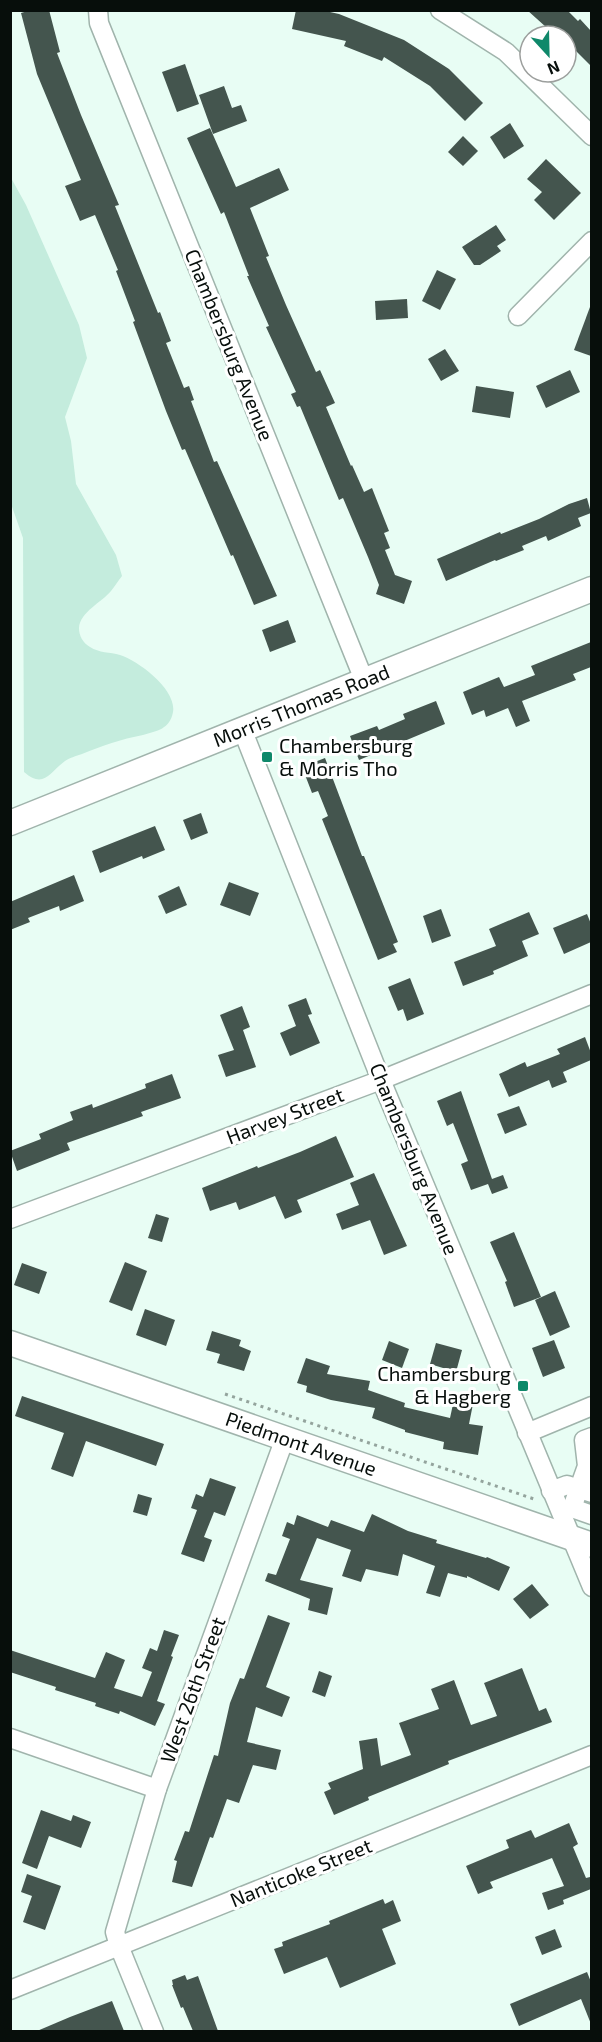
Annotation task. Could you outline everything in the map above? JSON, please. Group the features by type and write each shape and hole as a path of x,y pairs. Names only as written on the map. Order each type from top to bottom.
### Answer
{"main road":[{"name":"Morris Thomas Road","path":"10,823 591,589"},
{"name":"Piedmont Avenue","path":"10,1343 581,1541"}],"street":[{"name":"Chambersburg Avenue","path":"98,10 99,23 364,680"},
{"path":"440,10 506,52 591,136"},
{"path":"518,316 591,241"},
{"name":"Chambersburg Avenue","path":"242,729 381,1080 554,1499 581,1541 591,1587"},
{"name":"Harvey Street","path":"10,1219 381,1080 591,994"},
{"path":"527,1433 591,1406"},
{"path":"591,1437 584,1440 589,1466 585,1491 572,1508 591,1515"},
{"name":"West 26th Street","path":"119,1947 115,1932 157,1789 285,1438"},
{"path":"554,1499 567,1485 585,1491"},
{"path":"10,1738 157,1789"},
{"name":"Nanticoke Street","path":"10,1990 591,1755"},
{"path":"119,1947 154,2031"}],"path":[{"path":"219,1392 554,1499"}],"green space":[{"path":"10,176 26,205 79,325 87,358 65,417 71,441 76,484 116,555 122,576 111,591 83,617 80,622 80,634 85,643 93,649 120,655 137,663 163,686 173,703 173,712 166,726 148,734 112,743 71,758 42,779 31,777 24,772 23,538 10,501"}],"building":[{"path":"31,10 49,10 60,52 57,53 119,205 115,206 171,341 166,343 184,388 189,386 194,400 191,401 214,462 217,461 277,596 254,605 166,411 133,322 135,321 116,271 118,270 95,215 80,221 65,186 81,180 37,74 21,13"},
{"path":"296,10 321,10 339,14 404,40 449,69 483,103 465,121 430,86 384,57 382,61 344,46 346,41 292,29"},
{"path":"527,10 567,10 578,21 580,19 591,31 591,66 578,53 578,24 543,24"},
{"path":"185,64 199,104 177,112 162,72"},
{"path":"224,86 232,108 241,105 247,121 213,134 199,95"},
{"path":"510,123 524,146 504,159 490,137"},
{"path":"210,128 236,187 279,168 289,190 250,208 269,256 266,257 286,305 316,372 320,370 335,403 326,407 351,466 364,492 372,488 389,531 384,533 390,548 385,550 395,575 412,581 404,604 376,594 379,585 343,498 339,500 300,406 297,407 291,394 296,392 266,327 269,326 247,276 249,276 224,212 221,214 187,138"},
{"path":"463,136 478,151 463,166 448,152"},
{"path":"546,159 581,193 554,220 534,200 542,192 527,179"},
{"path":"496,225 506,240 497,246 501,251 480,265 474,265 462,247"},
{"path":"437,270 456,279 440,310 422,301"},
{"path":"407,299 408,318 376,320 375,301"},
{"path":"591,307 591,356 574,350"},
{"path":"445,349 459,371 441,381 428,359"},
{"path":"570,370 580,392 546,408 536,386"},
{"path":"476,386 514,392 510,418 472,412"},
{"path":"587,498 591,513 578,518 581,526 548,541 546,536 522,546 524,550 446,581 437,559"},
{"path":"288,620 296,642 270,652 262,630"},
{"path":"591,642 591,667 573,674 576,680 522,701 530,721 516,727 508,708 486,717 484,710 472,715 463,692 499,677 504,687 535,675 531,666"},
{"path":"436,701 445,724 359,760 350,736 377,726 379,730 405,719 403,714"},
{"path":"325,758 398,942 393,944 397,952 378,960 322,819 328,816 318,791 312,793 302,767"},
{"path":"201,813 208,833 191,840 183,820"},
{"path":"155,826 165,850 143,859 142,856 100,873 92,851"},
{"path":"74,875 84,901 60,911 59,906 28,918 30,922 10,930 10,902"},
{"path":"229,882 259,893 250,916 220,905"},
{"path":"179,886 187,905 166,914 158,896"},
{"path":"441,909 451,936 432,943 423,916"},
{"path":"529,912 539,934 522,941 528,956 493,971 494,974 463,986 454,962 496,946 489,929"},
{"path":"587,914 591,924 591,942 564,954 553,928"},
{"path":"410,978 424,1014 407,1021 403,1009 398,1011 388,987"},
{"path":"306,998 312,1014 308,1015 320,1043 290,1056 280,1033 296,1026 288,1005"},
{"path":"242,1006 250,1027 243,1030 256,1067 226,1077 218,1055 234,1050 220,1015"},
{"path":"585,1037 591,1060 563,1072 567,1082 552,1088 549,1080 509,1097 499,1074 525,1062 527,1067 560,1054 557,1049"},
{"path":"172,1074 181,1098 141,1112 143,1116 67,1143 70,1150 17,1171 10,1151 41,1139 39,1134 73,1120 70,1112 92,1104 93,1108 146,1088 145,1084"},
{"path":"461,1091 492,1179 503,1175 508,1188 492,1194 488,1184 471,1190 461,1164 468,1161 453,1123 447,1126 437,1101"},
{"path":"519,1106 527,1125 505,1134 497,1114"},
{"path":"336,1136 354,1177 297,1200 302,1212 285,1219 275,1196 239,1210 236,1202 210,1211 202,1188 300,1152"},
{"path":"374,1173 407,1246 384,1255 370,1220 342,1230 336,1214 359,1205 350,1183"},
{"path":"156,1214 169,1218 162,1242 148,1238"},
{"path":"514,1232 541,1297 514,1307 505,1282 507,1281 490,1242"},
{"path":"125,1262 147,1271 132,1311 109,1302"},
{"path":"22,1263 47,1272 39,1294 14,1285"},
{"path":"555,1291 570,1327 550,1336 535,1300"},
{"path":"145,1309 175,1320 166,1346 136,1335"},
{"path":"212,1331 241,1340 239,1346 251,1351 244,1371 217,1363 220,1354 206,1350"},
{"path":"554,1340 565,1368 543,1377 532,1348"},
{"path":"389,1341 409,1349 402,1368 382,1360"},
{"path":"436,1343 462,1350 456,1372 430,1364"},
{"path":"306,1358 330,1366 327,1374 370,1381 368,1390 405,1403 404,1407 450,1418 455,1395 474,1399 469,1424 483,1426 478,1455 443,1449 444,1442 405,1432 405,1430 372,1418 375,1408 331,1400 306,1392 307,1386 297,1383"},
{"path":"22,1396 164,1444 156,1466 86,1441 73,1477 51,1469 64,1433 15,1416"},
{"path":"210,1478 236,1487 225,1516 214,1512 204,1537 212,1540 204,1562 181,1554 197,1510 191,1508 196,1494 203,1497"},
{"path":"138,1494 152,1498 147,1516 133,1512"},
{"path":"372,1514 408,1531 437,1540 436,1543 487,1557 510,1567 499,1591 467,1576 467,1578 448,1573 440,1597 426,1593 435,1566 403,1554 398,1576 366,1569 361,1582 342,1576 351,1550 317,1538 300,1580 333,1588 327,1615 308,1610 310,1599 265,1581 268,1573 276,1575 290,1539 282,1536 287,1522 294,1525 297,1515 328,1527 331,1520 364,1532"},
{"path":"532,1584 549,1605 530,1619 513,1599"},
{"path":"268,1615 290,1623 266,1687 290,1697 282,1717 256,1707 247,1742 281,1750 276,1770 253,1765 239,1803 227,1799 192,1887 172,1882 177,1861 174,1860 185,1831 189,1832 214,1755 218,1756 230,1703 240,1678 244,1679"},
{"path":"164,1630 179,1635 157,1701 165,1704 155,1726 120,1711 119,1714 95,1706 96,1703 55,1690 56,1687 10,1672 10,1650 95,1678 106,1652 125,1660 114,1688 142,1697 152,1672 142,1668 150,1648 157,1651"},
{"path":"522,1668 539,1711 546,1708 552,1722 448,1761 449,1764 368,1797 369,1800 334,1815 324,1792 331,1789 328,1783 363,1769 359,1741 377,1738 381,1766 411,1755 399,1723 439,1709 431,1689 454,1680 471,1725 497,1716 484,1683"},
{"path":"319,1671 332,1676 325,1697 312,1692"},
{"path":"41,1810 71,1821 73,1815 91,1822 81,1848 49,1836 37,1869 22,1863"},
{"path":"569,1823 578,1844 573,1847 586,1878 590,1877 591,1889 563,1900 564,1904 548,1910 542,1893 564,1886 552,1858 490,1882 493,1888 478,1894 466,1866 509,1848 506,1840 531,1830 535,1838"},
{"path":"27,1874 61,1886 45,1930 23,1922 32,1896 21,1892"},
{"path":"383,1899 385,1904 393,1900 401,1921 382,1929 396,1964 340,1988 327,1957 284,1974 274,1949 283,1946 282,1942 330,1924 329,1921"},
{"path":"555,1929 562,1947 542,1955 535,1937"},
{"path":"587,1972 591,1982 591,2024 581,1999 519,2026 510,2004"},
{"path":"185,1975 187,1980 198,1976 218,2031 193,2031 172,1985 172,1980"},
{"path":"112,2001 124,2031 37,2031 70,2017"}],"place":[{"name":"Chambersburg & Morris Tho","path":"267,757"},
{"name":"Chambersburg & Hagberg","path":"523,1386"}]}
